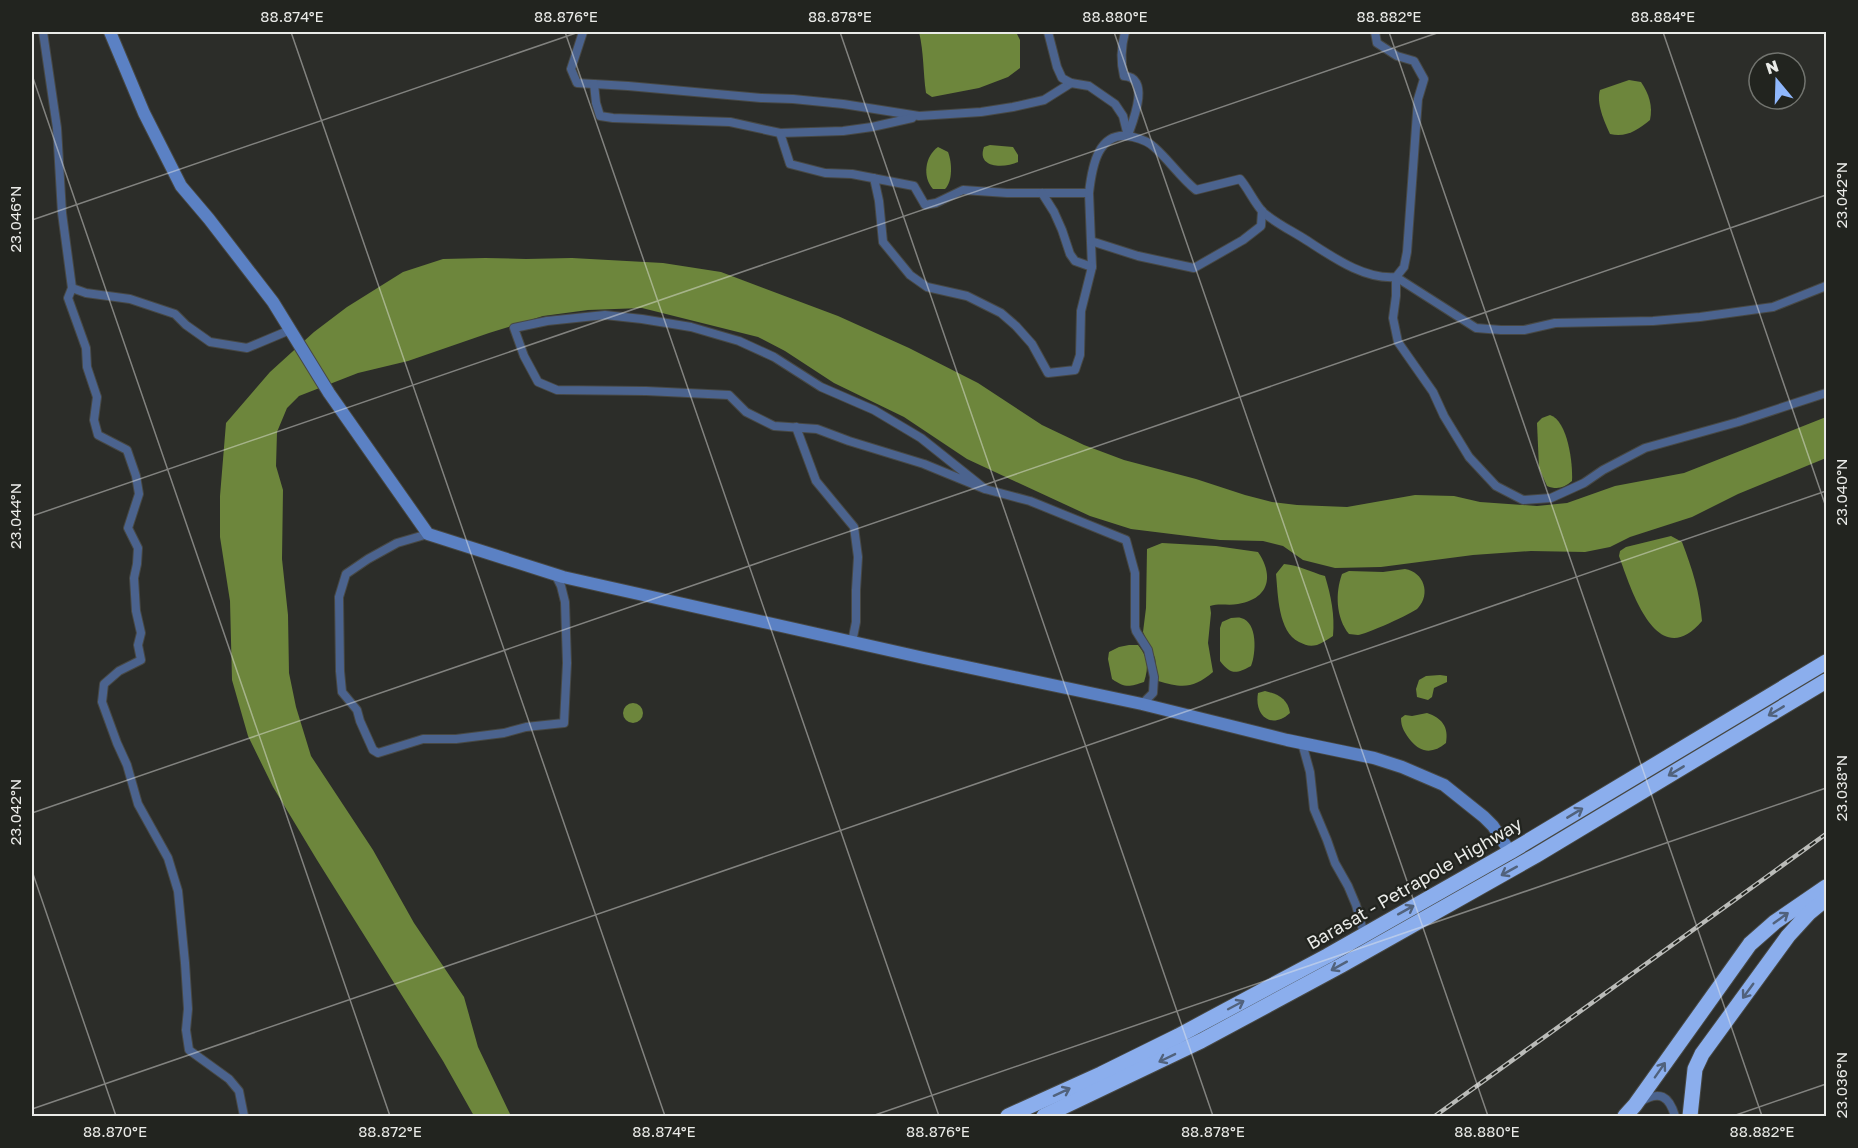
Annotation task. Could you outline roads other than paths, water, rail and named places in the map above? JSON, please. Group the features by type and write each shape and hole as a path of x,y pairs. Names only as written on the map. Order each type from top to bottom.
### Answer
{"highway":[{"name":"Barasat - Petrapole Highway","path":"1008,1116 1178,1036 1326,956 1510,852 1827,662"},
{"name":"Barasat - Petrapole Highway","path":"1044,1116 1063,1113 1201,1041 1410,926 1535,856 1827,681"},
{"path":"1630,1111 1750,944 1775,922 1827,887"},
{"path":"1690,1116 1695,1069 1702,1054 1788,936 1809,913 1827,899"}],"street":[{"path":"43,32 57,128 62,213 72,288 68,298 86,348 87,367 97,397 94,420 98,435 127,450 136,476 139,494 128,528 138,548 134,578 136,611 141,633 138,645 141,660 119,671 104,684 102,702 127,765 138,804 168,858 178,891 185,963 188,1009 186,1030 189,1050 229,1079 239,1091 244,1116"},
{"path":"110,32 144,114 181,186 273,302 330,393 428,534"},
{"path":"583,32 571,69 576,83 793,99 919,116"},
{"path":"1048,32 1062,78 1071,83 1089,86 1115,104 1123,116 1128,136"},
{"path":"1125,32 1121,63 1124,76 1131,76 1135,79 1138,90 1137,110 1128,136"},
{"path":"1375,32 1377,43 1397,56 1414,61 1424,79 1418,99 1407,252 1404,267 1396,277 1393,318 1398,342 1433,392 1444,416 1469,457 1496,486 1523,500 1551,498 1584,483 1603,470 1646,448 1738,422 1827,393"},
{"path":"594,84 600,116 730,122 780,133 843,131 919,116 981,112 1013,107 1044,100 1071,83"},
{"path":"780,133 790,165 825,173 852,174 915,186 926,205 936,203 963,190 1007,193 1089,193"},
{"path":"874,178 883,242 910,275 927,287 967,296 1001,313 1032,345 1048,373 1075,370 1080,355 1082,311 1092,267 1089,193 1095,161 1103,144 1116,136 1142,139 1152,145 1196,190 1240,179 1262,211 1324,252 1362,272 1386,278 1396,277 1476,328 1524,330 1555,323 1653,321 1700,317 1773,307 1827,286"},
{"path":"1042,193 1054,212 1070,254 1075,261 1092,267"},
{"path":"1091,242 1138,256 1194,268 1243,240 1261,226 1262,211"},
{"path":"72,288 86,293 130,299 176,314 186,325 210,342 247,348 290,332"},
{"path":"985,489 921,438 874,411 821,387 774,357 739,341 691,327 605,315 547,321 514,328 524,356 538,382 557,390 729,395 746,412 774,426 818,429 924,464 985,489 1030,501 1126,540 1135,573 1136,631 1148,650 1154,677 1153,693 1142,704"},
{"path":"796,427 816,481 854,527 858,557 856,622 852,642"},
{"path":"555,574 566,602 567,663 564,723 456,739 423,739 378,753 373,750 357,710 342,692 339,597 346,574 397,543 428,534 555,574 650,597 1142,704 1394,764 1444,785 1484,816 1510,852"},
{"path":"1302,743 1310,772 1314,809 1335,863 1356,905 1364,934"},
{"path":"1630,1111 1650,1096 1661,1096 1670,1102 1675,1116"}],"railway":[{"path":"1435,1116 1826,834"}]}
